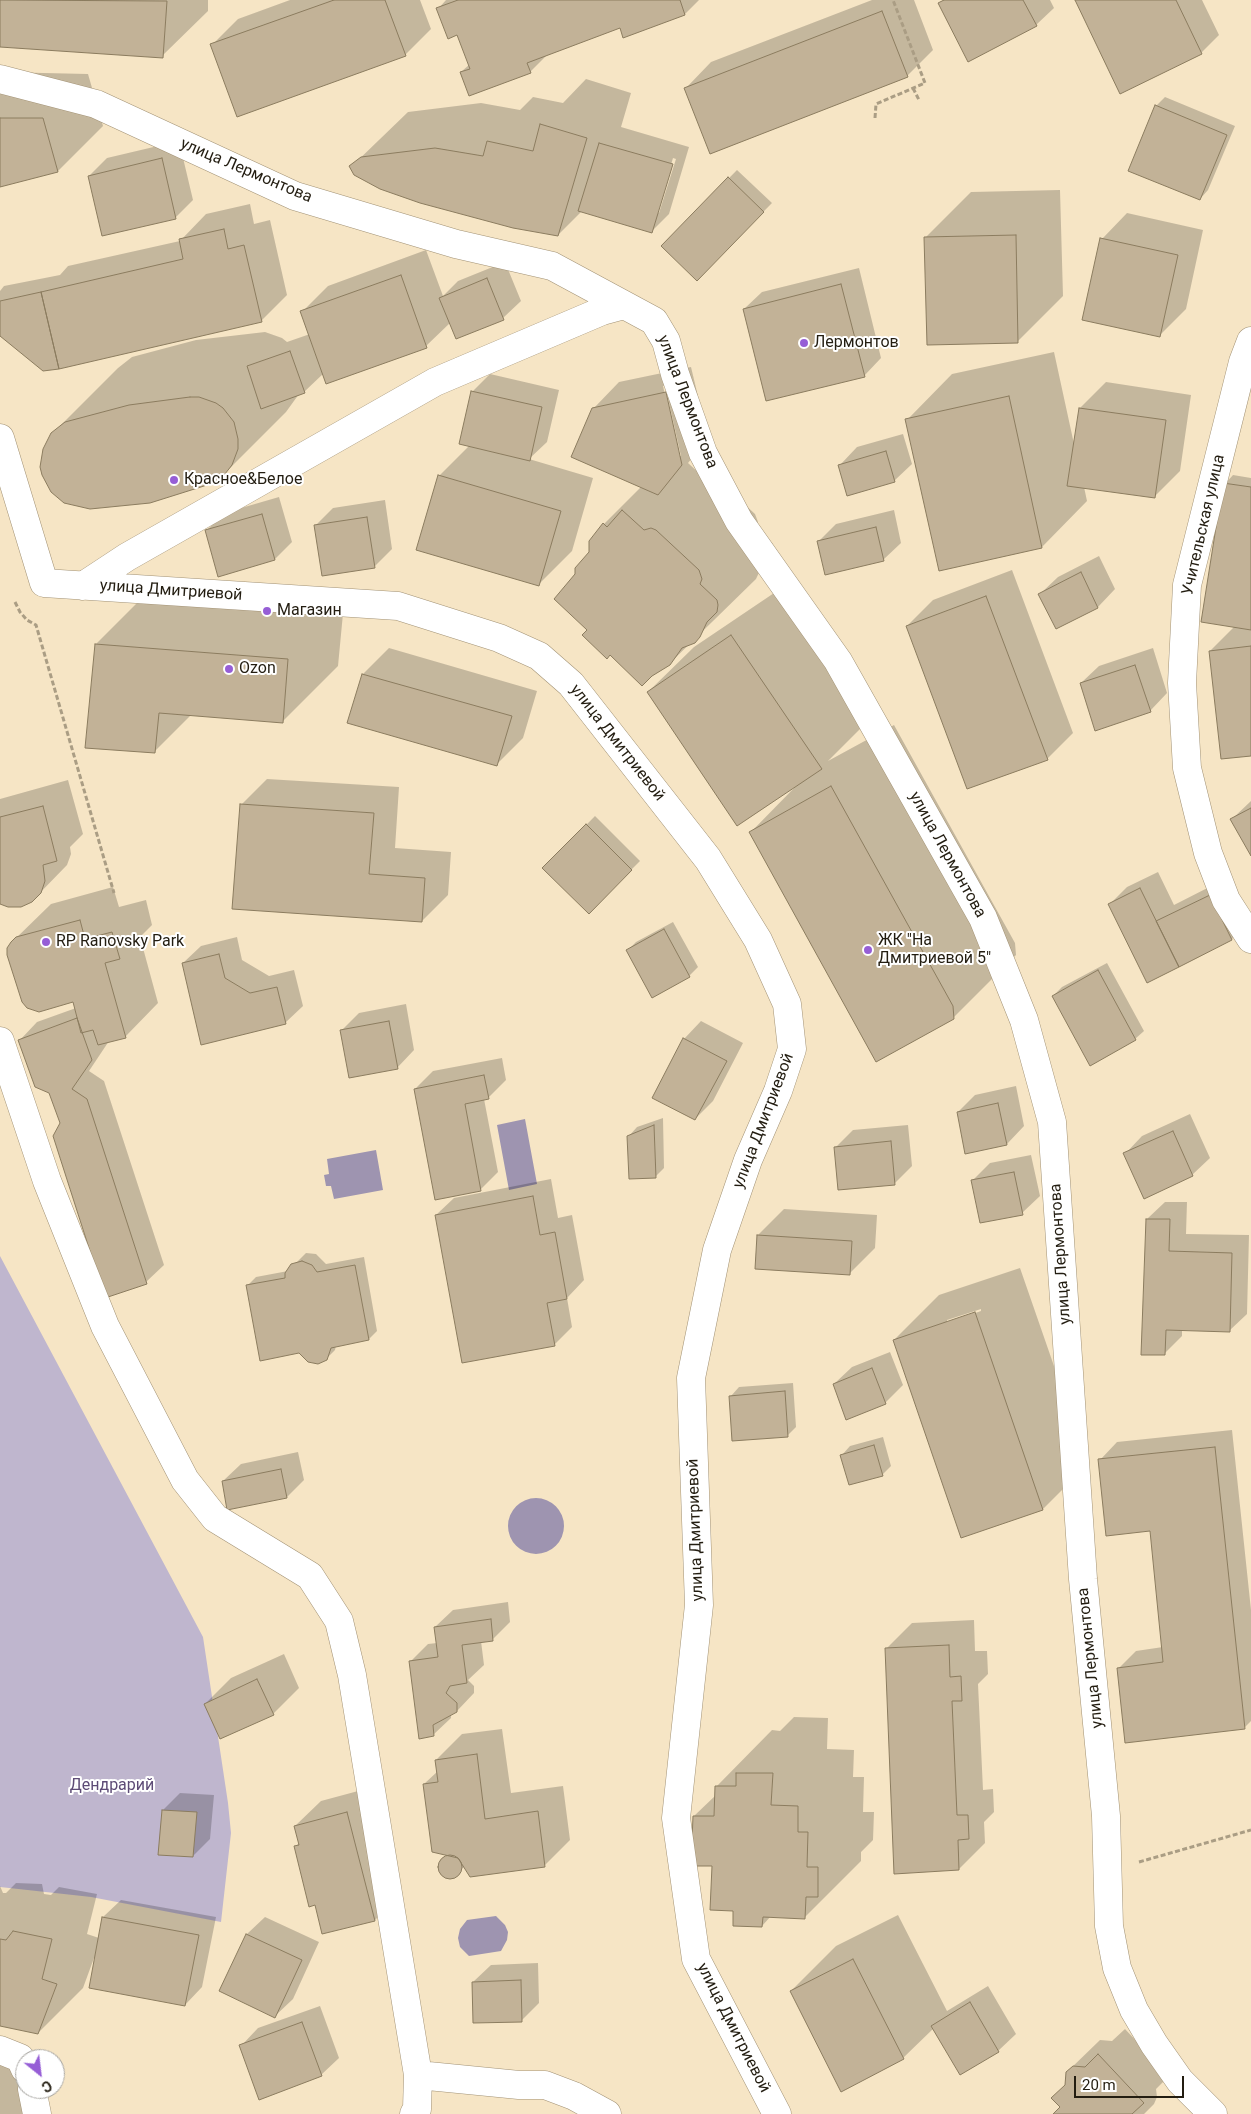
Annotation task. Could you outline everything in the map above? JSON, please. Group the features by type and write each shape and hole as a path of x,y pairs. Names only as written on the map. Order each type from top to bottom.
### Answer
{"street":[{"name":"улица Лермонтова","path":"0,79 96,104 295,196 456,244 552,266 624,306 654,320 666,341 675,374 704,453 738,521 838,660 983,918 1024,1020 1052,1122 1083,1579 1106,1816 1109,1926 1117,1968 1134,2010 1154,2044 1180,2080 1213,2114"},
{"path":"83,586 127,557 435,382 602,310 624,306"},
{"name":"Учительская улица","path":"1251,341 1243,362 1187,585 1182,683 1187,768 1208,854 1226,900 1251,939"},
{"name":"улица Дмитриевой","path":"0,438 44,583 398,606 499,638 539,656 571,684 708,859 758,940 787,1004 792,1049 778,1090 748,1160 717,1250 691,1378 699,1605 676,1818 696,1959 777,2114"},
{"path":"0,1041 47,1181 105,1326 185,1480 215,1518 310,1576 339,1621 352,1675 418,2075 417,2109 414,2114"},
{"path":"0,2050 15,2056"},
{"path":"418,2075 518,2085 545,2085 574,2096 607,2114"},
{"path":"34,2099 37,2114"}],"path":[{"path":"875,118 876,104 925,83 893,0"},
{"path":"913,88 918,100"},
{"path":"36,625 114,893"},
{"path":"1108,1872 1251,1830"}],"green space":[{"name":"Дендрарий","path":"0,1256 203,1637 231,1833 221,1922 91,1897 0,1887"}],"shaded area":[{"path":"525,1119 537,1184 509,1190 497,1125"},
{"path":"376,1150 383,1190 334,1199 331,1186 326,1186 324,1175 329,1174 327,1159"},
{"path":"530,1498 542,1498 552,1502 560,1510 564,1526 560,1542 552,1550 542,1554 530,1554 520,1550 512,1542 508,1532 508,1520 512,1510 520,1502"},
{"path":"496,1916 505,1925 508,1932 507,1940 501,1951 469,1956 460,1947 458,1938 460,1929 467,1920"}],"building":[{"path":"0,0 167,1 163,58 0,47"},
{"path":"334,0 385,0 406,56 237,117 210,44"},
{"path":"458,0 680,0 685,15 623,38 620,28 527,63 531,73 469,96 460,72 470,69 457,35 448,39 436,8"},
{"path":"944,0 1023,0 1037,26 968,62 938,3"},
{"path":"1075,0 1176,0 1202,54 1120,94"},
{"path":"882,11 908,77 710,154 684,88"},
{"path":"1155,105 1227,135 1200,200 1128,171"},
{"path":"0,118 43,118 58,172 0,187"},
{"path":"540,124 587,138 558,236 513,228 420,203 380,189 354,175 349,166 361,157 435,148 483,156 487,141 533,151"},
{"path":"599,143 673,164 652,233 578,211"},
{"path":"162,158 176,219 102,236 88,176"},
{"path":"728,177 764,212 697,281 661,246"},
{"path":"224,229 228,249 244,245 262,322 59,369 41,292 183,259 179,239"},
{"path":"1016,235 1018,343 927,345 924,237"},
{"path":"1100,238 1178,255 1160,337 1082,320"},
{"path":"401,275 427,348 326,384 300,311"},
{"path":"487,278 504,320 456,339 439,298"},
{"name":"Лермонтов","path":"841,284 865,377 766,401 743,309"},
{"path":"41,292 59,369 43,371 0,336 0,301"},
{"path":"290,351 305,393 261,409 247,366"},
{"path":"471,391 542,407 530,461 459,444"},
{"path":"666,392 682,465 658,495 571,457 592,408"},
{"path":"1009,396 1042,548 939,571 905,419"},
{"path":"199,397 216,403 223,408 234,422 238,449 232,465 221,479 150,503 90,509 64,503 51,492 40,467 43,449 51,433 65,422 129,405"},
{"path":"1079,408 1166,420 1155,498 1067,486"},
{"path":"886,451 895,482 847,496 838,465"},
{"path":"438,475 561,511 539,586 416,550"},
{"path":"1223,483 1251,487 1251,630 1201,622"},
{"path":"622,510 644,530 651,528 656,530 699,570 702,579 700,584 717,600 718,605 717,612 707,622 695,643 682,648 670,665 652,676 642,686 610,655 607,659 582,635 587,630 554,599 575,574 575,568 589,552 589,541 603,523 607,527"},
{"path":"262,514 275,560 218,577 205,530"},
{"path":"367,517 375,568 322,576 314,525"},
{"path":"876,527 884,561 825,575 817,541"},
{"path":"1081,572 1098,608 1056,629 1038,594"},
{"path":"986,596 1048,760 967,789 906,626"},
{"path":"731,635 822,769 737,826 647,692"},
{"path":"95,644 288,659 283,723 159,713 155,753 85,748"},
{"path":"1251,646 1251,756 1221,759 1209,651"},
{"path":"1135,665 1151,712 1095,731 1080,683"},
{"path":"362,674 512,716 497,766 347,723"},
{"name":"ЖК \"На Дмитриевой 5\"","path":"831,786 953,1006 954,1019 876,1062 749,832"},
{"path":"240,804 374,813 369,874 425,878 422,922 232,909"},
{"path":"43,806 57,861 43,865 45,881 41,893 32,902 21,907 8,907 0,904 0,817"},
{"path":"1251,808 1251,856 1230,819"},
{"path":"586,824 632,870 589,914 542,868"},
{"path":"1140,888 1179,967 1147,983 1108,904"},
{"path":"1210,895 1232,940 1179,967 1156,921"},
{"path":"80,920 85,939 112,932 120,959 105,963 126,1038 98,1045 93,1030 81,1033 73,1002 39,1012 27,1008 22,1002 7,955 7,948 11,942 16,937"},
{"path":"664,929 690,977 652,998 626,950"},
{"path":"219,954 225,978 250,993 277,987 286,1024 201,1045 182,963"},
{"path":"1098,970 1136,1040 1090,1066 1052,996"},
{"path":"77,1018 92,1060 72,1089 87,1099 147,1284 105,1298 53,1136 60,1123 49,1093 35,1087 18,1040"},
{"path":"389,1021 398,1069 349,1078 340,1030"},
{"path":"683,1038 727,1061 695,1120 652,1098"},
{"path":"484,1075 489,1099 465,1104 481,1191 435,1200 414,1089"},
{"path":"998,1103 1007,1145 965,1154 957,1112"},
{"path":"654,1125 656,1178 629,1179 627,1136"},
{"path":"1173,1131 1193,1176 1144,1199 1123,1153"},
{"path":"891,1141 895,1185 838,1190 834,1147"},
{"path":"1014,1172 1023,1215 980,1223 971,1180"},
{"path":"533,1196 540,1235 555,1232 567,1299 547,1303 555,1346 462,1363 435,1215"},
{"path":"1146,1219 1170,1219 1169,1251 1232,1253 1230,1332 1166,1330 1165,1355 1141,1355"},
{"path":"757,1235 852,1241 850,1275 755,1269"},
{"path":"302,1261 312,1265 317,1272 355,1265 369,1340 331,1348 327,1360 318,1364 308,1362 299,1353 260,1361 246,1285 285,1278 285,1273 291,1264"},
{"path":"975,1312 1043,1510 961,1538 893,1340"},
{"path":"872,1368 886,1404 846,1420 833,1384"},
{"path":"785,1391 788,1437 732,1441 729,1396"},
{"path":"874,1445 883,1476 849,1485 840,1455"},
{"path":"1215,1447 1245,1729 1125,1743 1117,1668 1163,1662 1150,1531 1106,1536 1098,1459"},
{"path":"281,1469 287,1498 227,1510 222,1481"},
{"path":"491,1619 493,1641 462,1645 467,1683 450,1686 446,1693 457,1703 457,1712 433,1725 434,1736 419,1739 409,1661 438,1657 434,1627"},
{"path":"949,1645 950,1677 961,1676 962,1701 952,1701 957,1815 968,1815 969,1839 958,1840 959,1870 894,1874 885,1648"},
{"path":"257,1679 274,1715 220,1739 204,1704"},
{"path":"477,1754 485,1819 538,1811 545,1867 470,1877 458,1858 432,1852 423,1784 438,1782 435,1760"},
{"path":"736,1773 773,1773 771,1805 798,1806 798,1832 808,1832 807,1867 818,1867 818,1897 806,1897 805,1919 763,1917 762,1927 733,1926 733,1911 710,1910 712,1866 691,1866 693,1816 714,1816 715,1786 736,1786"},
{"path":"162,1810 197,1812 193,1857 158,1855"},
{"path":"347,1812 375,1921 322,1934 315,1905 309,1907 294,1846 299,1845 294,1826"},
{"path":"450,1855 458,1859 462,1867 458,1875 450,1879 442,1875 438,1867 442,1859"},
{"path":"102,1917 199,1935 185,2006 89,1988"},
{"path":"13,1931 52,1939 42,1979 57,1984 38,2034 0,2026 0,1939 6,1940"},
{"path":"246,1934 302,1960 275,2018 219,1991"},
{"path":"853,1959 904,2059 841,2092 790,1991"},
{"path":"521,1980 522,2022 473,2023 472,1982"},
{"path":"970,2002 999,2052 960,2075 931,2026"},
{"path":"302,2022 322,2076 259,2100 239,2045"},
{"path":"1098,2054 1144,2103 1132,2114 1053,2114 1060,2107 1051,2098 1065,2085 1066,2072 1073,2066 1085,2067"}],"place":[{"name":"Лермонтов","path":"804,343"},
{"name":"Красное&Белое","path":"174,480"},
{"name":"Магазин","path":"267,611"},
{"name":"Ozon","path":"229,669"},
{"name":"RP Ranovsky Park","path":"46,942"},
{"name":"ЖК \"На Дмитриевой 5\"","path":"868,950"}]}
